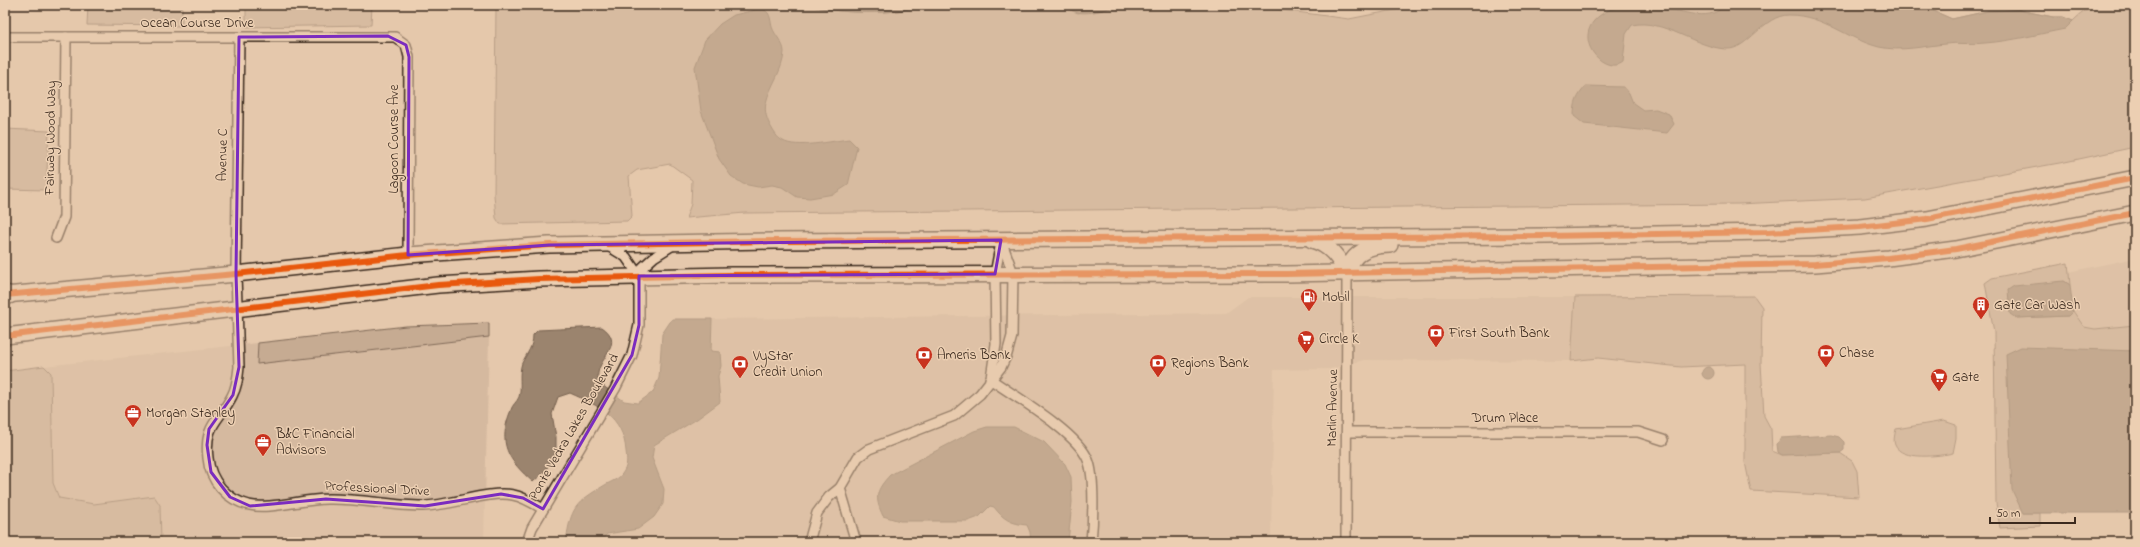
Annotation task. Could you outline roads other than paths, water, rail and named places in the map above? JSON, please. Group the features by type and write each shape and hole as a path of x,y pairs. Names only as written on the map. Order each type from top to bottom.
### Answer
{"main road":[{"path":"6,295 236,274 408,254 603,244 678,242 1547,236 1767,232 1866,226 1987,208 2135,178"},
{"path":"5,336 438,285 640,276 1012,273 1347,274 1815,264 1888,258 1956,249 2135,213"},
{"path":"1347,274 1352,260 1362,251 1378,245 1515,244 1547,236"},
{"path":"1304,238 1326,245 1335,254 1347,274"}],"street":[{"name":"Ocean Course Drive","path":"5,37 388,36"},
{"name":"Lagoon Course Ave","path":"388,36 395,37 406,45 409,57 408,254"},
{"name":"Fairway Wood Way","path":"56,238 64,217 66,37"},
{"name":"Avenue C","path":"236,274 238,37"},
{"path":"810,542 817,513 829,497 840,488 858,458 870,450 954,416 968,406 980,394 1004,360 1012,336 1012,273 1001,240"},
{"path":"990,379 996,344 995,274 1001,240"},
{"path":"640,276 643,267 649,261 678,242"},
{"path":"603,244 617,250 626,257 640,276"},
{"name":"Professional Drive","path":"236,274 238,382 233,395 209,429 207,445 211,472 218,484 230,497 250,506 263,507 326,499 425,506 448,504 501,494 523,498 543,509"},
{"name":"Marlin Avenue","path":"1346,542 1347,274"},
{"name":"Ponte Vedra Lakes Boulevard","path":"527,542 532,528 600,415 632,356 637,340 639,325 640,276"},
{"path":"990,379 1070,435 1084,450 1091,472 1091,542"},
{"name":"Drum Place","path":"1347,432 1638,432 1662,440"},
{"path":"840,488 856,542"}],"place":[{"name":"Mobil","path":"1309,312"},
{"name":"Gate Car Wash","path":"1981,320"},
{"name":"First South Bank","path":"1436,348"},
{"name":"Circle K","path":"1306,354"},
{"name":"Chase","path":"1826,368"},
{"name":"Ameris Bank","path":"924,370"},
{"name":"Regions Bank","path":"1158,378"},
{"name":"VyStar Credit Union","path":"740,379"},
{"name":"Gate","path":"1939,392"},
{"name":"Morgan Stanley","path":"133,428"},
{"name":"B&C Financial Advisors","path":"263,457"}]}
